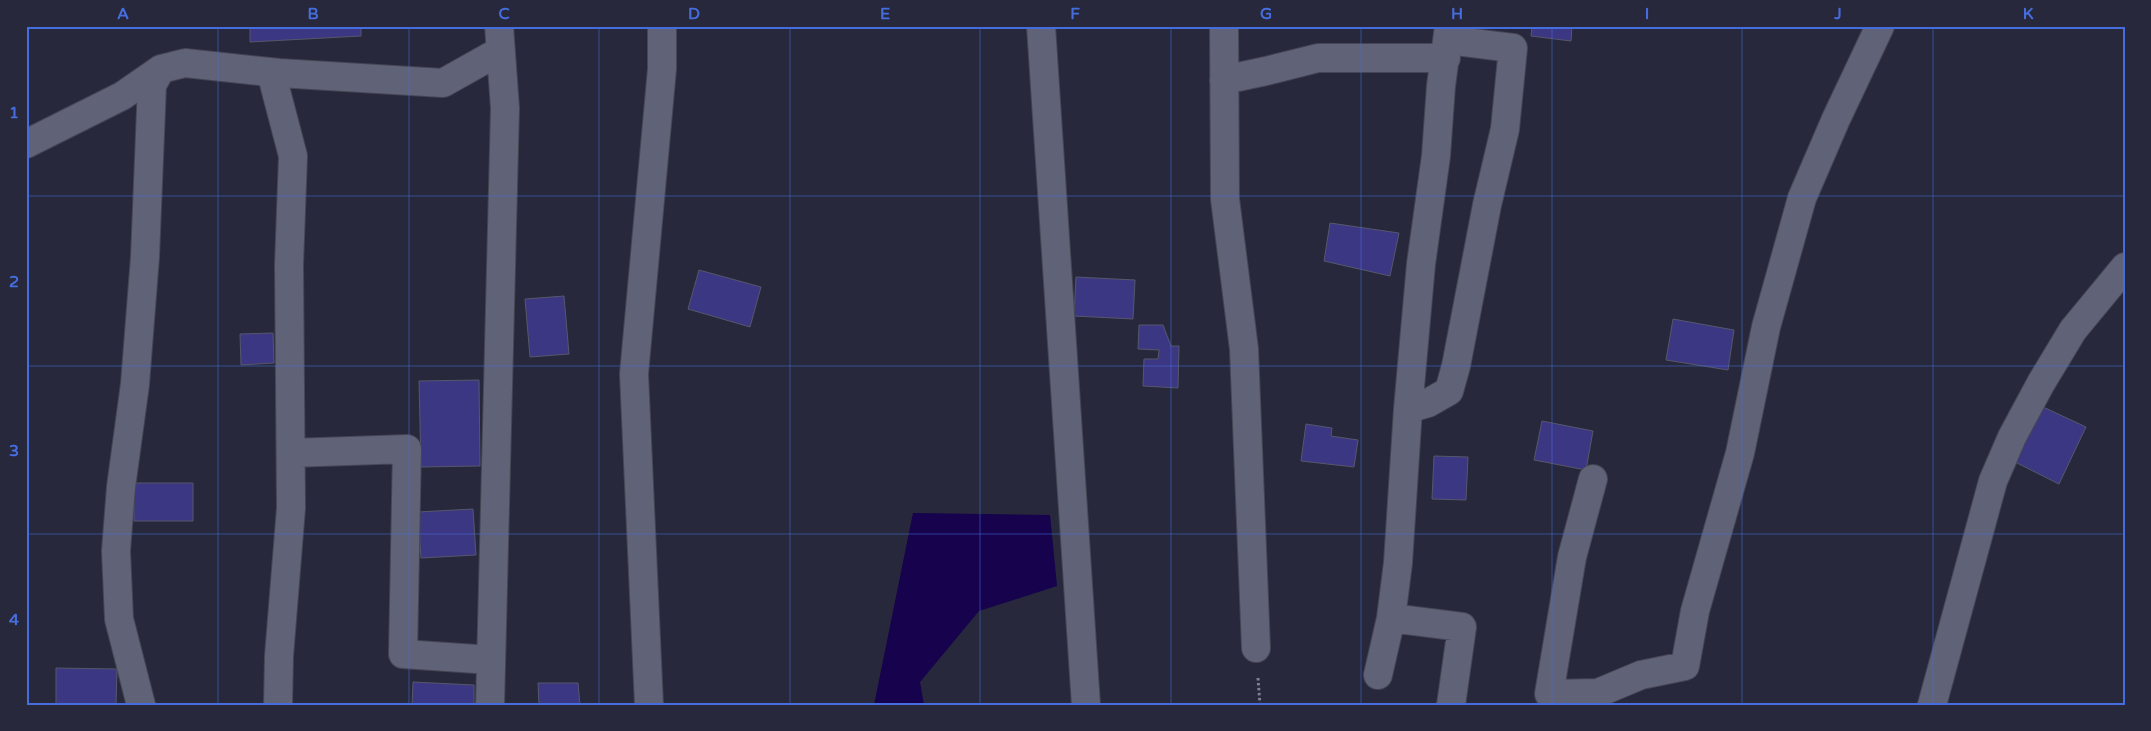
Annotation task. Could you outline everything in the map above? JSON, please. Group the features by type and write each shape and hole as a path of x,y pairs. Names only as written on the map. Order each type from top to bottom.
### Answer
{"street":[{"path":"648,705 634,374 662,69 662,26"},
{"path":"1042,26 1086,705"},
{"path":"1224,26 1225,199 1244,349 1256,648"},
{"path":"1593,479 1572,557 1549,694 1598,693 1640,675 1685,666 1695,611 1740,453 1766,327 1802,198 1836,119 1880,26"},
{"path":"26,144 122,96 162,69 185,63 271,72 443,83 500,39"},
{"path":"490,705 505,108 500,39"},
{"path":"1224,80 1318,58 1448,42 1513,48 1505,129 1487,205 1456,366 1449,391 1428,403 1408,409"},
{"path":"1378,675 1391,618 1398,563 1408,409 1421,264 1436,156 1441,86 1448,42"},
{"path":"141,705 119,618 116,551 121,487 135,384 145,257 152,85 162,69"},
{"path":"271,72 293,156 289,265 290,508 279,656 278,705"},
{"path":"1932,705 1994,481 2012,437 2041,383 2073,330 2125,267"},
{"path":"291,453 407,449 403,654 491,660"},
{"path":"1391,618 1462,628 1451,705"}],"shaded area":[{"path":"913,513 1050,515 1057,586 979,611 920,682 924,705 874,705"}],"building":[{"path":"250,26 361,26 361,36 250,42"},
{"path":"1532,26 1572,26 1571,41 1531,36"},
{"path":"1330,223 1399,233 1390,276 1324,261"},
{"path":"699,270 761,287 750,327 688,309"},
{"path":"1076,277 1135,280 1133,319 1074,316"},
{"path":"564,296 569,354 530,357 525,299"},
{"path":"1673,319 1734,330 1728,370 1666,360"},
{"path":"1139,325 1163,325 1171,346 1179,346 1178,388 1143,386 1144,359 1158,359 1159,350 1138,349"},
{"path":"273,333 274,363 241,365 240,334"},
{"path":"479,380 480,466 421,467 419,381"},
{"path":"2041,406 2086,427 2059,484 2015,462"},
{"path":"1542,421 1593,431 1586,470 1534,460"},
{"path":"1306,424 1332,428 1331,436 1358,440 1354,467 1301,461"},
{"path":"1434,456 1468,457 1466,500 1432,499"},
{"path":"134,483 193,483 193,521 134,521"},
{"path":"473,509 476,555 421,558 418,512"},
{"path":"56,668 117,669 116,705 56,705"},
{"path":"413,682 474,685 474,705 412,705"},
{"path":"538,683 578,683 580,705 539,705"}]}
